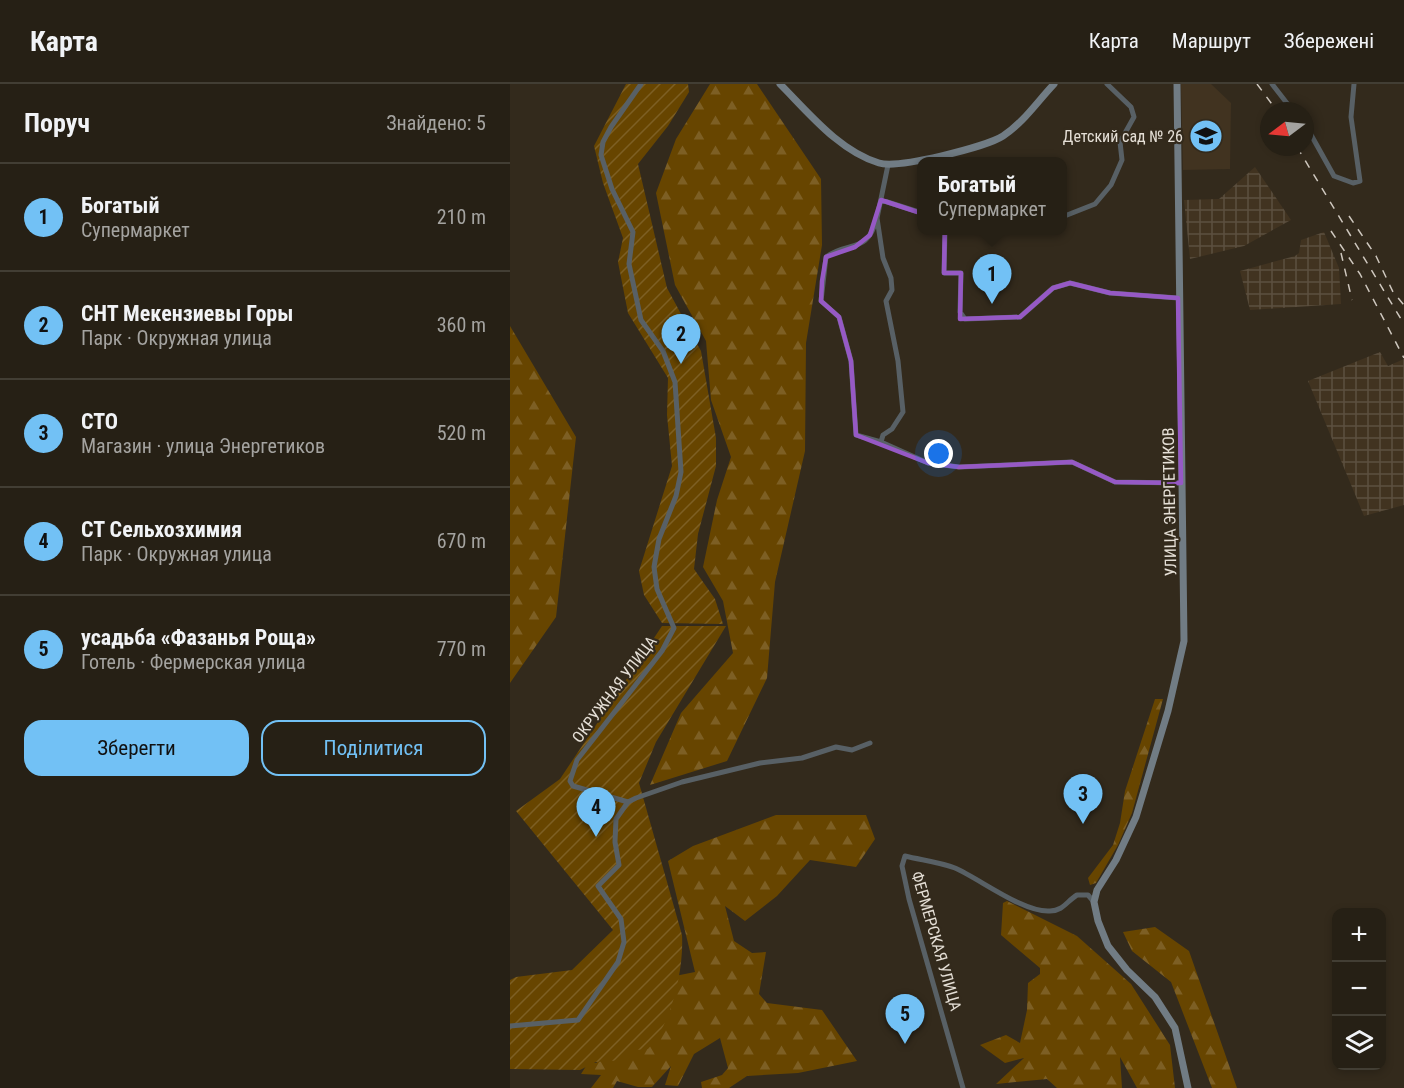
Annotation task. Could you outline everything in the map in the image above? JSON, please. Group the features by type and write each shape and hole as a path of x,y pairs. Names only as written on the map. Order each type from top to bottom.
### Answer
{"main road":[{"path":"780,84 840,141 867,158 888,165 917,161"},
{"path":"931,157 1001,137 1022,121 1054,84"},
{"name":"УЛИЦА ЭНЕРГЕТИКОВ","path":"1094,902 1097,890 1116,860 1136,817 1168,711 1184,641 1177,84"},
{"path":"1094,902 1098,921 1108,946 1127,970 1155,997 1175,1028 1188,1088"}],"street":[{"name":"ОКРУЖНАЯ УЛИЦА","path":"628,802 573,786 570,781 577,760 662,651 674,628 657,589 654,567 659,539 676,496 681,472 675,382 663,351 641,320 629,264 633,232 612,189 601,155 603,142 611,127 641,84"},
{"path":"1067,215 1095,204 1111,185 1122,160 1120,142 1134,117 1131,107 1107,84"},
{"path":"1272,84 1286,102"},
{"path":"1314,140 1334,176 1353,183 1360,181 1351,117 1354,84"},
{"path":"888,165 877,218 870,235 862,243 826,257 822,281 821,301 839,317 851,362 856,435 881,442 927,463 948,466 1072,462 1115,482 1181,483"},
{"path":"881,200 917,212"},
{"path":"877,218 883,258 891,278 892,290 886,301 898,361 903,412 892,429 883,435 881,442"},
{"path":"945,235 944,273 961,273 960,312 965,319 1020,317 1053,288 1070,283 1110,293 1179,298"},
{"path":"510,1026 578,1020 618,962 624,942 624,927 598,886 619,865 615,842 616,819 628,802 682,782 760,763 801,758 836,747 852,750 870,743"},
{"name":"ФЕРМЕРСКАЯ УЛИЦА","path":"963,1088 909,899 902,866 905,856 951,866 1000,893 1041,911 1053,911 1066,906 1077,896 1088,895 1094,902"}],"highlighted area":[{"path":"881,200 945,221 944,273 961,273 960,319 1020,317 1053,288 1070,283 1110,293 1178,298 1181,483 1115,482 1072,462 959,467 928,463 856,435 851,361 839,317 821,301 822,281 826,257 855,247 870,235"}],"shaded area":[{"name":"Детский сад № 26","path":"1181,84 1211,84 1231,103 1230,169 1183,170"},
{"path":"1255,167 1291,220 1244,246 1190,259 1184,200 1219,199"},
{"path":"1324,232 1339,268 1341,304 1250,310 1240,271 1295,256 1299,253 1301,240"},
{"path":"1380,352 1388,366 1404,359 1404,505 1364,516 1308,381"}],"green space":[{"path":"626,84 688,84 689,92 668,126 638,164 667,288 701,351 716,438 716,466 698,534 694,569 715,599 723,624 662,623 644,595 639,571 672,466 667,415 668,378 628,313 618,262 623,238 603,183 594,146"},
{"path":"710,84 757,84 821,179 822,245 806,343 805,451 775,582 767,678 727,761 650,785 681,713 733,653 723,601 703,567 717,500 731,457 711,400 706,341 675,285 656,193 676,139"},
{"path":"510,326 576,437 556,617 510,683"},
{"path":"662,626 726,626 656,742 639,783 682,935 681,964 670,1010 664,1025 648,1049 636,1050 624,1060 596,1062 580,1070 510,1069 510,980 516,977 572,970 613,930 516,811 560,779"},
{"path":"1155,699 1163,699 1132,813 1118,845 1096,883 1090,885 1088,878 1113,845 1120,823 1125,791"},
{"path":"776,815 866,815 875,839 856,867 810,860 777,896 745,921 725,906 734,941 752,953 766,952 759,994 767,1003 822,1010 857,1061 798,1073 747,1076 729,1088 702,1088 701,1082 722,1075 728,1068 720,1038 694,1054 678,1086 665,1085 671,1066 652,1087 638,1087 617,1081 613,1088 591,1088 601,1075 581,1074 588,1063 596,1063 629,1033 675,976 695,972 668,861 693,846"},
{"path":"1007,901 1077,936 1131,984 1170,1045 1175,1088 1137,1088 1120,1057 1122,1088 1057,1088 1047,1079 996,1084 1024,1058 1005,1063 980,1045 1006,1035 1020,1043 1027,1010 1028,983 1040,974 1040,968 1001,935 1003,903"},
{"path":"1155,927 1189,951 1237,1088 1212,1088 1171,982 1132,951 1123,932"}],"railway":[{"path":"1257,84 1270,102"},
{"path":"1302,156 1404,324"},
{"path":"1349,216 1376,256 1393,292 1404,305"},
{"path":"1331,231 1360,274 1404,358"},
{"path":"1341,253 1352,300"}],"place":[{"name":"Детский сад № 26","path":"1206,136"},
{"name":"Богатый","path":"992,304"},
{"name":"СНТ Мекензиевы Горы","path":"681,364"},
{"name":"СТО","path":"1083,824"},
{"name":"СТ Сельхозхимия","path":"596,837"},
{"name":"усадьба «Фазанья Роща»","path":"905,1044"}]}
